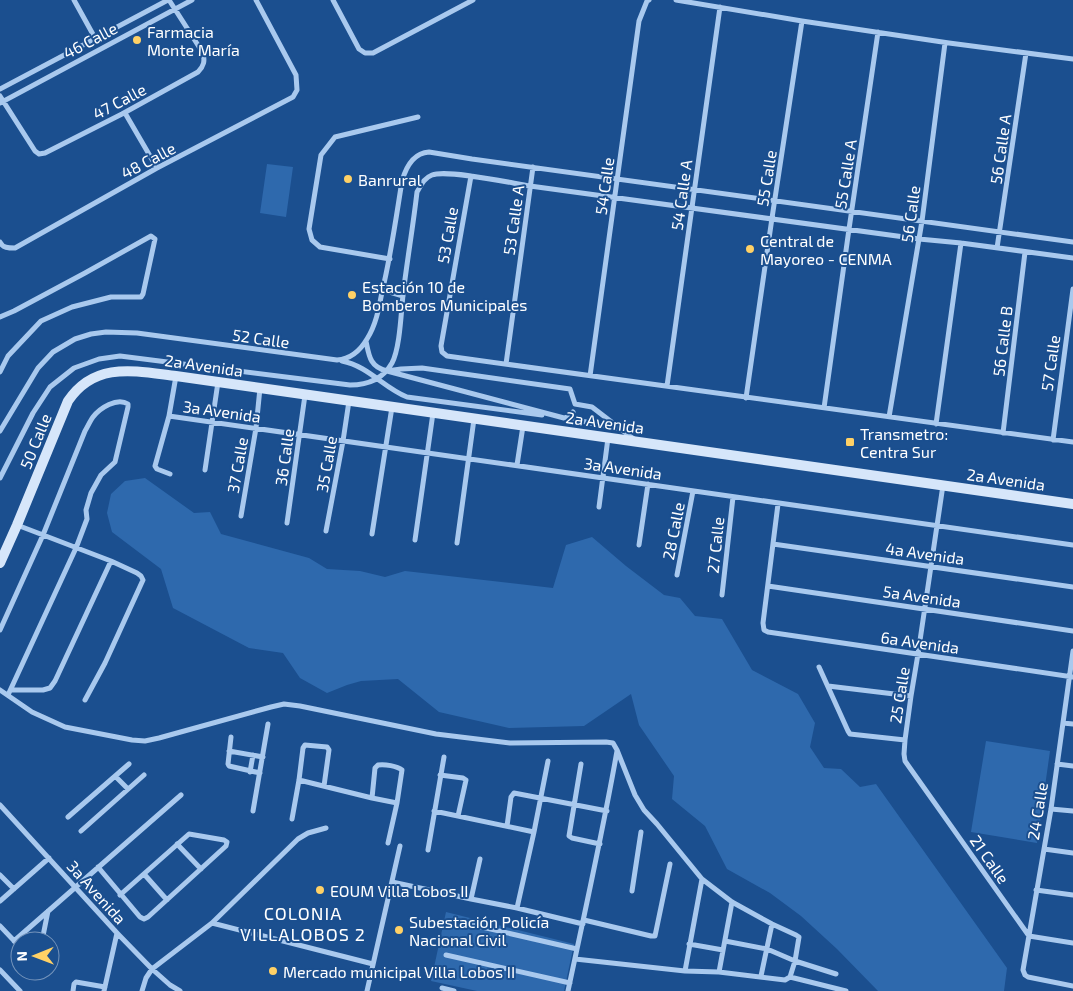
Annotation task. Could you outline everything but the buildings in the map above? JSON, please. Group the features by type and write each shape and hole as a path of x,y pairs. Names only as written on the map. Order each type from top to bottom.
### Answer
{"main road":[{"name":"50 Calle","path":"0,563 64,408 71,396 83,384 96,376 116,371 134,371"},
{"name":"2a Avenida","path":"134,371 1073,504"}],"street":[{"path":"74,0 96,38"},
{"path":"169,0 176,8"},
{"name":"46 Calle","path":"0,89 169,0"},
{"name":"46 Calle","path":"1,100 192,0"},
{"name":"48 Calle","path":"0,242 7,248 14,248 157,168 293,97 297,90 296,75 256,0"},
{"path":"333,0 359,49 365,54 372,54 473,0"},
{"name":"54 Calle","path":"590,376 639,21 648,0"},
{"path":"676,0 802,21 1073,59"},
{"name":"54 Calle A","path":"667,386 720,7"},
{"name":"47 Calle","path":"1,100 34,151 39,154 48,152 125,113 202,68 204,63 203,53 176,8"},
{"name":"55 Calle","path":"746,398 802,21"},
{"name":"55 Calle A","path":"824,408 878,32"},
{"name":"56 Calle","path":"889,417 922,221 945,42"},
{"name":"56 Calle A","path":"997,248 1026,53"},
{"path":"125,113 157,168"},
{"path":"390,259 320,247 312,240 309,229 321,155 336,138 418,117"},
{"path":"337,360 346,360 353,355 366,341 377,317 390,259 402,181 408,165 422,152 1073,242"},
{"name":"53 Calle A","path":"506,364 533,168"},
{"path":"0,478 33,413 50,387 74,368 99,359 120,356 350,385 360,385 376,379 387,371 396,354 418,192 425,180 435,174 471,176 530,186 919,239 1073,258"},
{"name":"53 Calle","path":"471,176 440,346 442,352 447,356 506,364"},
{"path":"0,317 151,236 155,239 141,297 111,297 72,307 42,321 8,356 0,372"},
{"path":"936,424 961,243"},
{"name":"56 Calle B","path":"1003,433 1025,252"},
{"name":"57 Calle","path":"1052,440 1073,289"},
{"path":"383,290 403,296"},
{"name":"52 Calle","path":"0,431 38,368 53,352 75,339 106,332 137,333 349,362 363,368 397,393 408,397 564,418"},
{"path":"366,341 368,354 373,364 379,369 564,418 622,429"},
{"path":"506,364 1073,442"},
{"path":"387,371 422,368 570,389 575,404 592,407 638,442"},
{"path":"170,474 157,469 155,466 169,416 176,376"},
{"path":"205,470 218,382"},
{"name":"37 Calle","path":"240,516 256,428 260,388"},
{"name":"36 Calle","path":"287,523 306,394"},
{"name":"35 Calle","path":"326,531 344,441 349,401"},
{"path":"0,630 43,534 85,431 94,416 107,405 125,402 128,404 128,407 115,462 101,475 90,493 86,510 87,519 76,548 9,693"},
{"path":"372,534 392,407"},
{"path":"564,418 570,416 573,412"},
{"path":"415,540 434,413"},
{"name":"3a Avenida","path":"169,416 1073,545"},
{"path":"456,543 474,418"},
{"path":"517,466 523,426"},
{"path":"599,507 608,438"},
{"path":"639,545 648,484"},
{"name":"25 Calle","path":"905,760 905,740 911,696 943,485"},
{"name":"28 Calle","path":"677,575 693,491"},
{"name":"27 Calle","path":"722,596 733,496"},
{"path":"768,586 778,504"},
{"path":"17,525 111,561 141,576 143,580 106,663 85,700"},
{"name":"4a Avenida","path":"773,544 1073,587"},
{"path":"9,693 43,690 50,688 55,682 111,561"},
{"name":"5a Avenida","path":"768,586 1073,631"},
{"name":"6a Avenida","path":"768,586 763,623 764,630 768,632 1071,677"},
{"name":"24 Calle","path":"1073,651 1071,677 1051,808 1023,970 1028,977 1073,986"},
{"path":"819,667 850,734 905,740"},
{"path":"828,686 911,696"},
{"path":"0,690 9,693 32,712 64,727 132,740 145,741 159,738 284,704 436,734 510,743 613,743 618,750 629,782 644,810 702,879 732,902 799,937 790,977 785,980 761,976 685,971 575,959"},
{"path":"1063,723 1073,724"},
{"path":"253,811 268,724"},
{"path":"231,737 228,766 260,773"},
{"path":"292,819 305,745 327,747 329,750 324,786"},
{"path":"568,991 607,811 618,750"},
{"path":"229,751 263,757"},
{"path":"250,772 253,755"},
{"path":"428,850 444,757"},
{"name":"21 Calle","path":"905,760 1029,936"},
{"path":"517,908 548,761"},
{"path":"68,817 129,764"},
{"path":"581,764 570,836 600,844"},
{"path":"1057,764 1073,766"},
{"path":"372,798 378,765 400,768 402,770 397,803 388,843"},
{"path":"440,775 466,780 458,816"},
{"path":"115,776 128,790"},
{"path":"81,831 144,776"},
{"path":"299,780 397,803"},
{"path":"506,826 511,796 514,793 607,811"},
{"path":"25,931 181,795"},
{"name":"3a Avenida","path":"1,807 152,969 170,986 180,991"},
{"path":"1051,808 1073,811"},
{"path":"434,811 534,832"},
{"path":"142,991 146,978 152,969 212,923 298,840 308,833 326,828"},
{"path":"632,891 641,832"},
{"path":"98,867 120,895 140,918 144,919 226,846 227,842 189,834 120,895"},
{"path":"177,844 201,869"},
{"path":"367,991 400,846"},
{"path":"1044,849 1073,853"},
{"path":"0,901 49,858"},
{"path":"471,899 480,859"},
{"path":"392,882 655,936 670,864"},
{"path":"144,874 167,900"},
{"path":"0,875 14,889"},
{"path":"685,971 702,879"},
{"path":"1036,890 1073,895"},
{"path":"719,972 732,902"},
{"path":"44,931 48,911"},
{"path":"460,922 577,949"},
{"path":"212,923 374,964"},
{"path":"761,976 772,924"},
{"path":"0,926 10,937"},
{"path":"73,991 75,982 104,989 117,933"},
{"path":"1029,936 1073,943"},
{"path":"725,942 767,949 836,974"},
{"path":"689,944 723,950"},
{"path":"446,955 570,983"},
{"path":"0,970 20,991"},
{"path":"790,977 846,991"},
{"path":"442,988 454,991"}],"shaded area":[{"path":"267,164 293,167 286,217 260,213"},
{"path":"145,478 194,513 210,512 221,534 309,558 327,569 360,571 385,577 405,571 553,588 566,545 592,537 664,595 680,598 695,616 722,619 752,670 798,694 815,723 810,747 824,768 841,769 860,787 876,784 1007,968 1004,991 878,991 801,916 770,893 727,869 705,826 672,799 674,776 639,725 631,694 584,726 509,728 439,712 398,679 361,681 327,693 300,678 283,653 249,648 173,608 161,569 112,532 107,513 111,494 125,481"},
{"path":"986,741 1050,751 1037,843 971,832"},
{"path":"446,912 574,944 564,991 477,991 431,981"}],"place":[{"name":"Farmacia Monte María","path":"137,40"},
{"name":"Banrural","path":"348,179"},
{"name":"Central de Mayoreo - CENMA","path":"750,249"},
{"name":"Estación 10 de Bomberos Municipales","path":"352,295"},
{"name":"Transmetro: Centra Sur","path":"850,442"},
{"name":"EOUM Villa Lobos II","path":"320,890"},
{"name":"Subestación Policía Nacional Civil","path":"399,930"},
{"name":"Mercado municipal Villa Lobos II","path":"273,971"}],"district":[{"name":"COLONIA VILLALOBOS 2","path":"303,923"}]}
